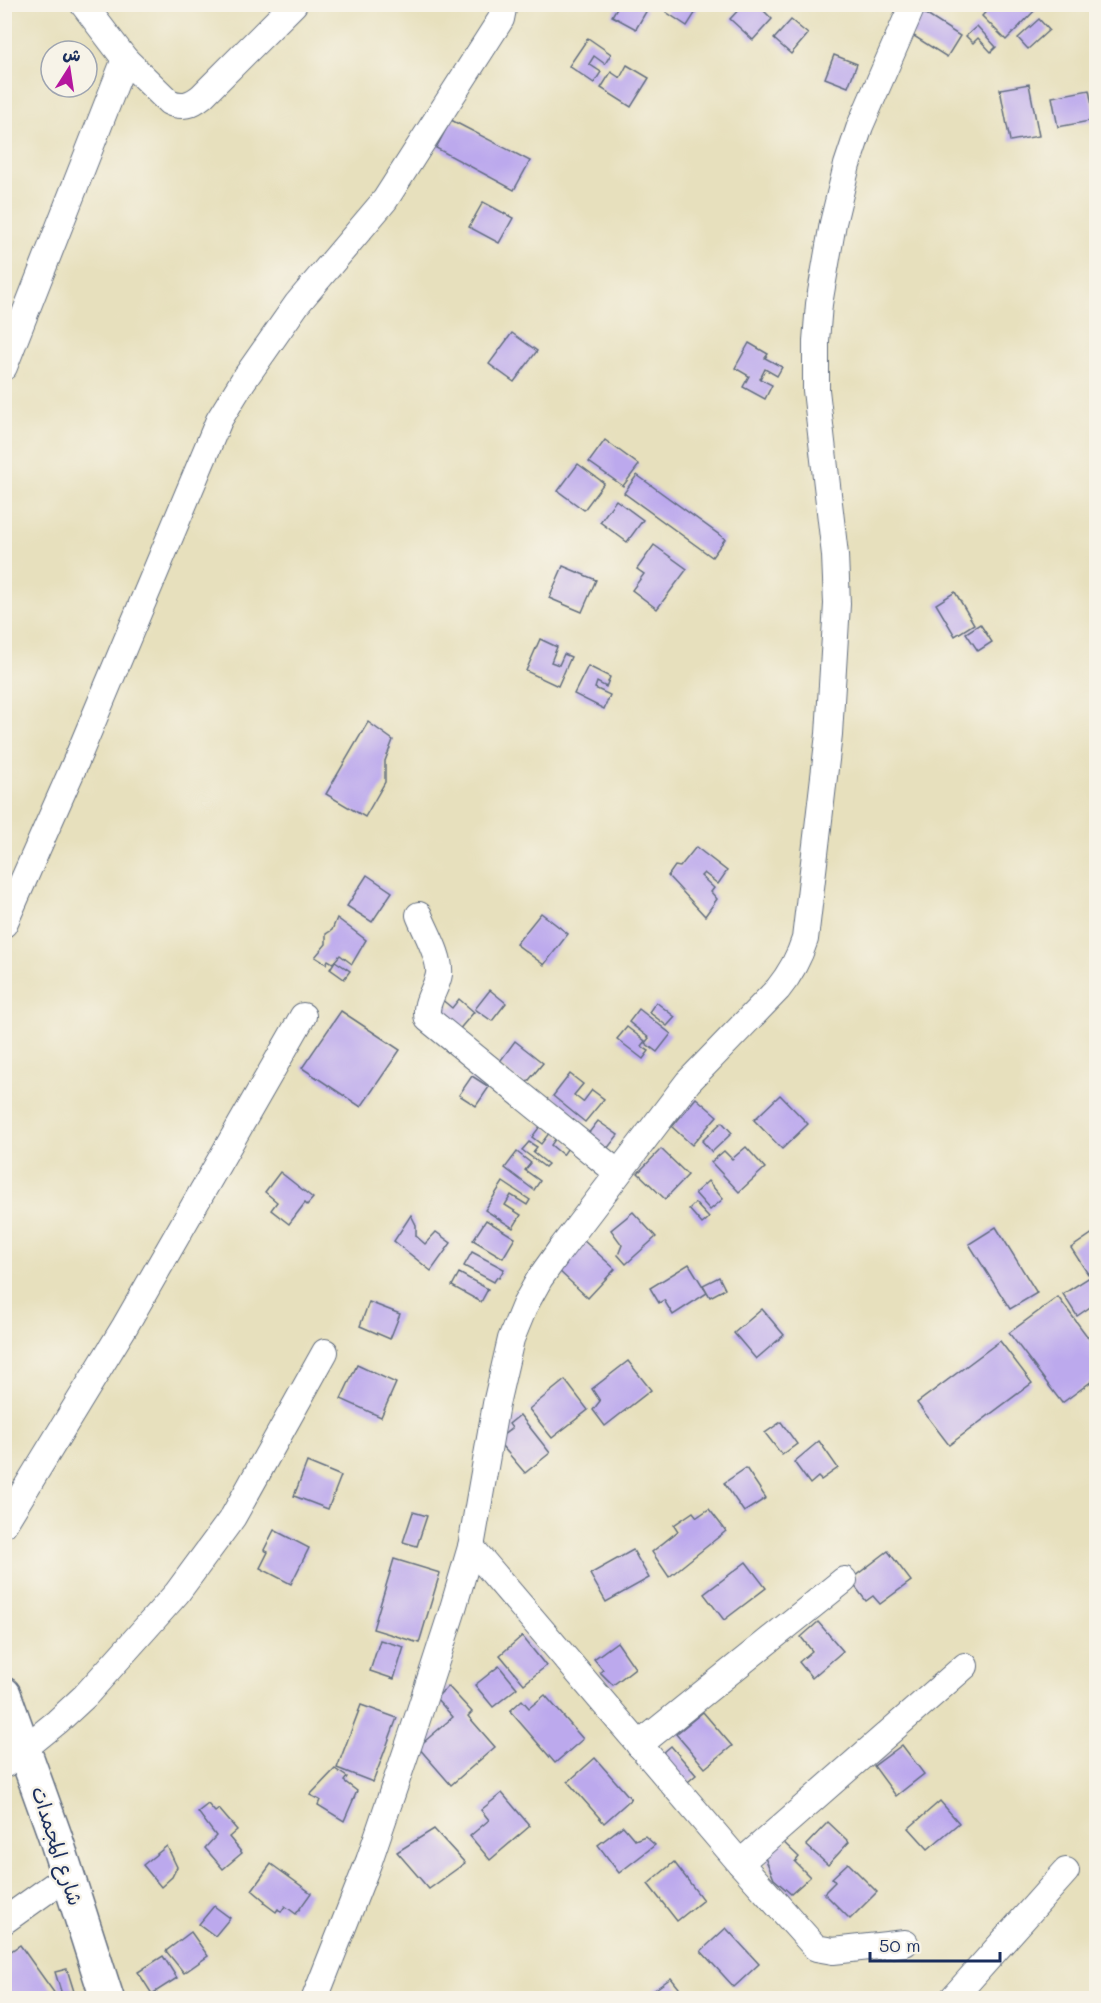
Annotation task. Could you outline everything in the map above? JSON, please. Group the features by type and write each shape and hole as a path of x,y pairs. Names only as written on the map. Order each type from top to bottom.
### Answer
{"main road":[{"name":"شارع المجمدات","path":"4,1694 15,1757 68,1876 107,1998"}],"street":[{"path":"84,4 125,59 169,102 176,105 193,103 294,4"},
{"path":"4,924 74,766 219,420 243,381 297,304 385,200 501,19 504,4"},
{"path":"324,1993 412,1736 471,1547 496,1404 511,1339 525,1305 540,1278 688,1082 789,975 799,958 805,939 829,734 837,604 835,555 816,390 819,304 833,224 847,165 860,126 914,4"},
{"path":"4,367 125,59"},
{"path":"419,915 438,962 439,971 426,1008 428,1019 618,1173"},
{"path":"4,1524 125,1326 303,1016"},
{"path":"15,1757 85,1696 177,1593 233,1517 325,1352"},
{"path":"471,1547 740,1863 816,1948 833,1951 905,1943"},
{"path":"639,1745 844,1580"},
{"path":"740,1863 965,1666"},
{"path":"953,1998 1066,1871"},
{"path":"4,1922 68,1876"}],"building":[{"path":"619,4 638,4 647,10 636,29 612,16"},
{"path":"671,4 701,4 687,26 666,12"},
{"path":"744,4 757,4 772,19 753,40 730,19"},
{"path":"993,4 1041,4 1006,40 982,16"},
{"path":"919,10 960,36 947,57 906,31"},
{"path":"1039,19 1049,30 1028,49 1018,38"},
{"path":"791,20 808,34 791,54 774,39"},
{"path":"977,26 996,47 991,52 978,38 973,43 966,36"},
{"path":"588,38 611,54 605,64 594,56 589,64 601,72 594,83 569,66"},
{"path":"834,55 857,64 848,87 825,78"},
{"path":"627,65 649,78 631,107 601,88 611,72 620,78"},
{"path":"1029,84 1039,136 1010,141 1000,89"},
{"path":"1089,90 1095,120 1058,127 1052,97"},
{"path":"451,120 530,161 514,190 436,148"},
{"path":"483,202 513,218 499,243 469,227"},
{"path":"512,333 537,351 514,382 489,364"},
{"path":"749,343 768,354 765,358 782,367 777,376 765,369 760,379 772,385 765,399 743,387 749,376 735,368"},
{"path":"605,440 639,465 623,486 589,462"},
{"path":"578,464 604,483 584,510 558,491"},
{"path":"637,475 725,539 712,557 624,493"},
{"path":"616,500 643,520 627,542 600,522"},
{"path":"654,545 687,569 657,609 632,590 644,574 637,569"},
{"path":"563,566 596,580 582,612 549,598"},
{"path":"955,592 974,624 955,636 936,604"},
{"path":"980,624 992,642 978,651 966,633"},
{"path":"540,639 557,647 551,662 559,665 564,654 571,657 558,686 526,671"},
{"path":"588,666 610,677 606,687 597,682 595,688 610,695 604,709 574,694"},
{"path":"368,722 393,740 385,761 385,782 365,817 326,794"},
{"path":"696,847 727,871 718,884 704,873 701,876 714,888 711,892 717,899 705,916 668,876 675,866 680,867"},
{"path":"367,875 392,892 372,922 347,906"},
{"path":"541,913 568,934 544,965 516,944"},
{"path":"337,918 366,940 352,964 340,955 333,963 328,960 326,964 315,957 326,944 326,934 332,930"},
{"path":"335,961 350,971 344,979 330,969"},
{"path":"490,990 506,1003 492,1021 475,1009"},
{"path":"440,998 452,1008 459,999 474,1012 457,1032 430,1009"},
{"path":"656,1002 675,1017 667,1026 649,1012"},
{"path":"639,1009 671,1034 657,1052 645,1043 649,1038 629,1022"},
{"path":"341,1011 400,1050 361,1107 302,1068"},
{"path":"627,1027 645,1041 641,1046 649,1051 643,1059 617,1039"},
{"path":"515,1041 543,1063 525,1085 498,1064"},
{"path":"570,1074 583,1084 574,1095 583,1102 592,1090 604,1099 585,1122 553,1096"},
{"path":"472,1076 489,1087 476,1106 459,1095"},
{"path":"780,1095 808,1124 782,1149 754,1120"},
{"path":"696,1098 717,1116 692,1145 672,1127"},
{"path":"598,1121 618,1135 603,1154 584,1139"},
{"path":"722,1122 732,1133 712,1152 702,1141"},
{"path":"541,1125 550,1132 541,1144 532,1137"},
{"path":"558,1135 570,1145 563,1155 551,1145"},
{"path":"529,1142 537,1147 533,1152 548,1164 545,1167 522,1150"},
{"path":"746,1147 765,1168 739,1192 711,1162 724,1151 732,1159"},
{"path":"661,1149 688,1175 665,1199 638,1173"},
{"path":"517,1152 531,1163 525,1170 540,1181 534,1190 505,1168"},
{"path":"280,1172 313,1198 307,1205 305,1203 289,1224 271,1210 277,1202 265,1192"},
{"path":"708,1181 723,1199 710,1210 695,1193"},
{"path":"503,1182 530,1200 527,1205 511,1195 505,1205 521,1215 513,1228 485,1210"},
{"path":"695,1203 709,1218 702,1224 689,1209"},
{"path":"633,1212 656,1237 626,1264 618,1255 622,1245 611,1230"},
{"path":"411,1215 416,1225 416,1236 425,1244 436,1232 451,1243 431,1271 394,1241"},
{"path":"486,1220 515,1238 503,1258 473,1240"},
{"path":"996,1227 1037,1293 1010,1309 969,1244"},
{"path":"1096,1231 1096,1269 1088,1274 1071,1248"},
{"path":"583,1240 615,1269 588,1298 557,1269"},
{"path":"472,1252 504,1269 499,1278 497,1277 494,1282 464,1266"},
{"path":"689,1264 707,1293 673,1315 664,1300 659,1303 650,1288"},
{"path":"459,1273 488,1289 481,1302 452,1286"},
{"path":"1096,1273 1096,1303 1077,1316 1063,1294"},
{"path":"719,1277 725,1289 710,1297 703,1285"},
{"path":"1058,1297 1096,1348 1096,1378 1062,1403 1009,1333"},
{"path":"369,1302 400,1314 390,1339 360,1326"},
{"path":"762,1309 784,1335 756,1359 734,1333"},
{"path":"1000,1341 1032,1383 949,1445 917,1403"},
{"path":"628,1361 651,1390 605,1426 593,1410 600,1401 592,1389"},
{"path":"357,1365 396,1383 381,1417 341,1399"},
{"path":"565,1380 588,1410 552,1438 529,1409"},
{"path":"520,1415 550,1453 525,1473 497,1440 512,1428 509,1424"},
{"path":"781,1422 797,1444 782,1455 765,1433"},
{"path":"819,1441 838,1468 821,1480 818,1477 810,1484 794,1462"},
{"path":"307,1462 341,1476 328,1509 294,1496"},
{"path":"746,1468 766,1498 744,1512 724,1483"},
{"path":"709,1509 726,1531 669,1577 652,1552 678,1531 674,1525 693,1512 697,1517"},
{"path":"413,1512 427,1516 417,1546 403,1542"},
{"path":"274,1530 309,1548 291,1584 260,1568 268,1552 264,1550"},
{"path":"633,1550 649,1578 606,1602 590,1574"},
{"path":"888,1551 911,1581 880,1604 873,1596 866,1601 850,1580"},
{"path":"394,1559 440,1573 419,1643 373,1629"},
{"path":"746,1562 766,1588 724,1620 704,1594"},
{"path":"818,1622 843,1651 812,1678 799,1662 812,1651 801,1637"},
{"path":"522,1636 546,1666 524,1684 500,1655"},
{"path":"380,1640 404,1647 394,1679 370,1671"},
{"path":"617,1642 635,1668 613,1685 600,1672 603,1670 594,1659"},
{"path":"499,1666 517,1688 493,1707 475,1685"},
{"path":"448,1686 472,1712 468,1716 495,1747 451,1785 418,1747 453,1717 436,1698"},
{"path":"545,1695 583,1739 555,1763 510,1711 522,1700 529,1708"},
{"path":"361,1705 397,1718 373,1782 337,1768"},
{"path":"703,1712 732,1746 705,1768 676,1734"},
{"path":"902,1745 924,1774 896,1796 874,1766"},
{"path":"671,1746 696,1775 682,1787 656,1759"},
{"path":"595,1758 631,1799 604,1823 568,1782"},
{"path":"335,1769 347,1777 344,1781 357,1791 344,1821 318,1805 320,1800 310,1795"},
{"path":"502,1793 530,1826 490,1860 470,1836 489,1820 481,1810"},
{"path":"940,1801 959,1823 928,1849 909,1828"},
{"path":"208,1804 215,1812 219,1809 237,1830 229,1837 242,1853 223,1869 205,1848 216,1836 198,1812"},
{"path":"828,1822 849,1842 828,1865 806,1845"},
{"path":"623,1826 635,1840 645,1836 655,1845 619,1873 598,1845"},
{"path":"434,1829 465,1863 429,1889 397,1852"},
{"path":"779,1838 799,1857 795,1862 810,1877 791,1894 774,1879 763,1853"},
{"path":"167,1846 177,1867 172,1877 161,1887 143,1865"},
{"path":"674,1862 703,1900 677,1921 648,1884"},
{"path":"848,1863 877,1892 850,1919 824,1893 835,1882 832,1878"},
{"path":"271,1864 311,1893 296,1914 285,1906 281,1912 278,1909 276,1912 252,1890"},
{"path":"214,1906 230,1918 215,1936 199,1924"},
{"path":"726,1928 759,1964 734,1987 701,1951"},
{"path":"191,1932 208,1956 184,1973 166,1951"},
{"path":"20,1945 58,1998 4,1998 4,1956"},
{"path":"163,1956 177,1978 152,1994 138,1972"},
{"path":"67,1969 76,1998 63,1998 55,1972"},
{"path":"671,1978 687,1998 653,1998 649,1994"}]}
